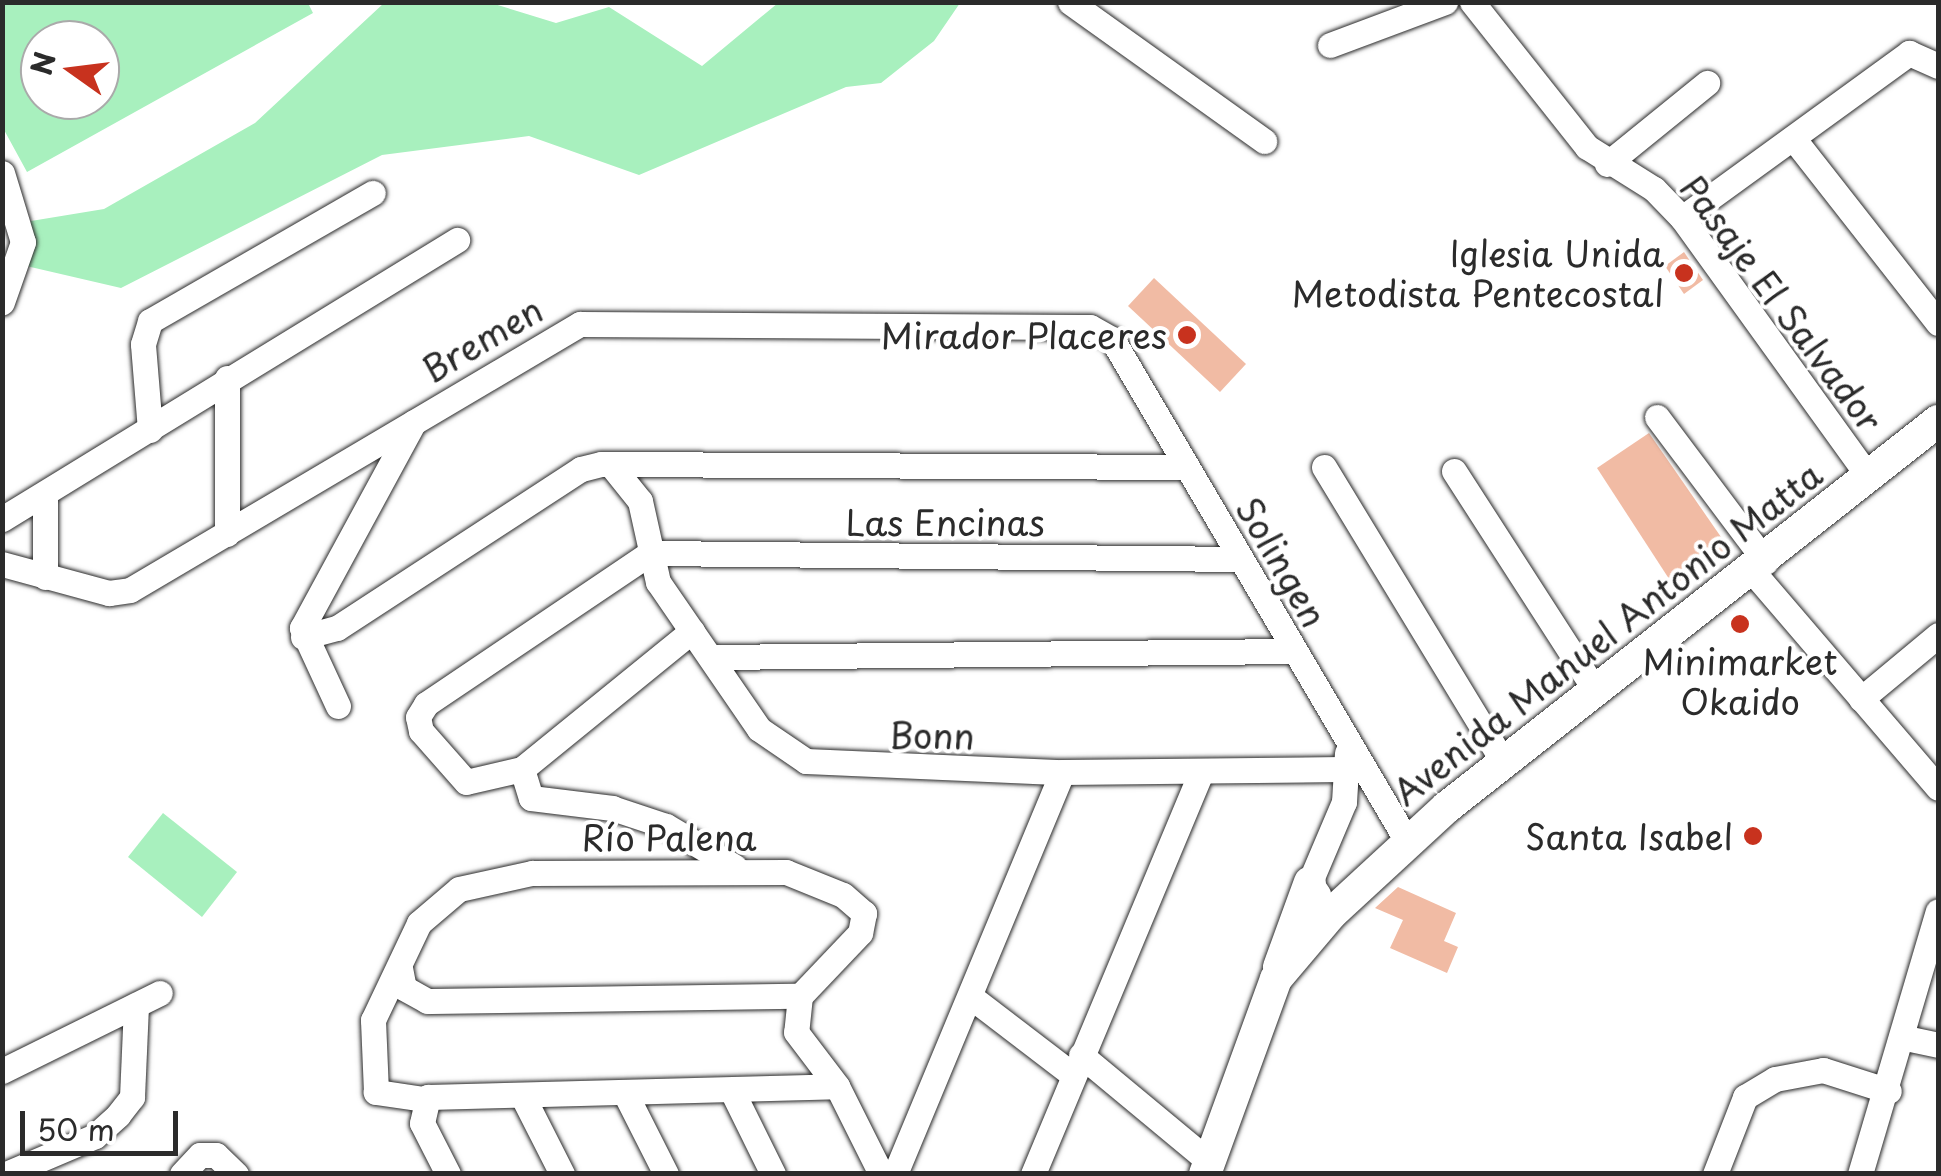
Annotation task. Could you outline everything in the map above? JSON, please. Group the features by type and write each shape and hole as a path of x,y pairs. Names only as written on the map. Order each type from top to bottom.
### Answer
{"main road":[{"name":"Avenida Manuel Antonio Matta","path":"1208,1168 1276,979 1330,914 1406,841 1937,424"},
{"path":"1276,979 1310,882"}],"street":[{"path":"1070,2 1264,141"},
{"path":"1330,45 1445,2"},
{"name":"Pasaje El Salvador","path":"1472,2 1607,164 1654,189 1682,218 1869,477"},
{"path":"1682,218 1916,51 1938,66"},
{"path":"1607,164 1707,83"},
{"path":"1792,138 1938,324"},
{"path":"2,173 22,242 2,302"},
{"path":"150,430 143,344 150,321 374,193"},
{"path":"2,519 457,240"},
{"name":"Bremen","path":"303,636 417,418 580,324 1090,326"},
{"name":"Solingen","path":"1090,326 1112,338 1294,651 1352,760 1406,841"},
{"path":"227,378 227,534"},
{"path":"2,564 109,593 130,590 417,418"},
{"path":"1657,418 1759,567 1861,699 1938,788"},
{"path":"338,706 303,636 337,628 581,469 649,463 1187,466"},
{"name":"Bonn","path":"649,463 650,542"},
{"name":"Bonn","path":"611,466 629,482 650,542 658,582 759,729 806,760 1062,772 1201,773 1352,760"},
{"path":"1324,467 1504,763"},
{"path":"1454,471 1596,690"},
{"path":"45,494 45,577"},
{"path":"650,542 426,704 418,717 421,730 466,782 522,769 692,631"},
{"name":"Las Encinas","path":"650,542 1240,559"},
{"path":"1861,699 1938,635"},
{"path":"711,656 1294,651"},
{"name":"Avenida Manuel Antonio Matta","path":"1310,882 1344,802 1352,760"},
{"path":"522,769 532,798 630,814 738,868"},
{"path":"895,1174 972,997 1062,772"},
{"path":"1033,1174 1201,773"},
{"path":"1344,802 1364,798 1383,805"},
{"name":"Río Palena","path":"427,1098 376,1092 373,1020 419,923 460,889 532,873 738,868 818,883 864,913 860,933 800,996"},
{"path":"1310,882 1330,914"},
{"path":"1860,1174 1906,1038 1938,911"},
{"path":"400,968 404,988 426,1000 800,996 796,1032 837,1086 882,1174"},
{"path":"2,1072 160,992"},
{"path":"972,997 1077,1065 1208,1168"},
{"path":"6,1174 95,1136 132,1098 136,1005"},
{"path":"1906,1038 1938,1045"},
{"path":"1715,1174 1744,1097 1775,1079 1815,1069 1889,1091"},
{"path":"448,1174 422,1123 427,1098 837,1086"},
{"path":"732,1092 773,1174"},
{"path":"625,1094 666,1174"},
{"path":"522,1095 562,1174"},
{"path":"184,1169 216,1156 236,1174"}],"green space":[{"path":"3,3 308,3 313,13 27,172 3,128"},
{"path":"384,3 491,3 556,23 609,7 702,66 778,3 960,3 934,41 881,83 846,87 639,175 529,136 382,155 121,288 22,265 31,221 104,209 255,123"},
{"path":"163,813 237,872 202,917 128,857"}],"building":[{"name":"Iglesia Unida Metodista Pentecostal","path":"1684,252 1703,280 1684,294 1665,266"},
{"name":"Mirador Placeres","path":"1154,278 1246,364 1220,392 1128,306"},
{"path":"1649,433 1730,550 1673,585 1597,468"},
{"path":"1398,887 1456,913 1444,941 1458,947 1447,973 1390,948 1403,920 1375,908"}],"place":[{"name":"Iglesia Unida Metodista Pentecostal","path":"1684,273"},
{"name":"Mirador Placeres","path":"1187,335"},
{"name":"Minimarket Okaido","path":"1740,624"},
{"name":"Santa Isabel","path":"1753,836"}]}
